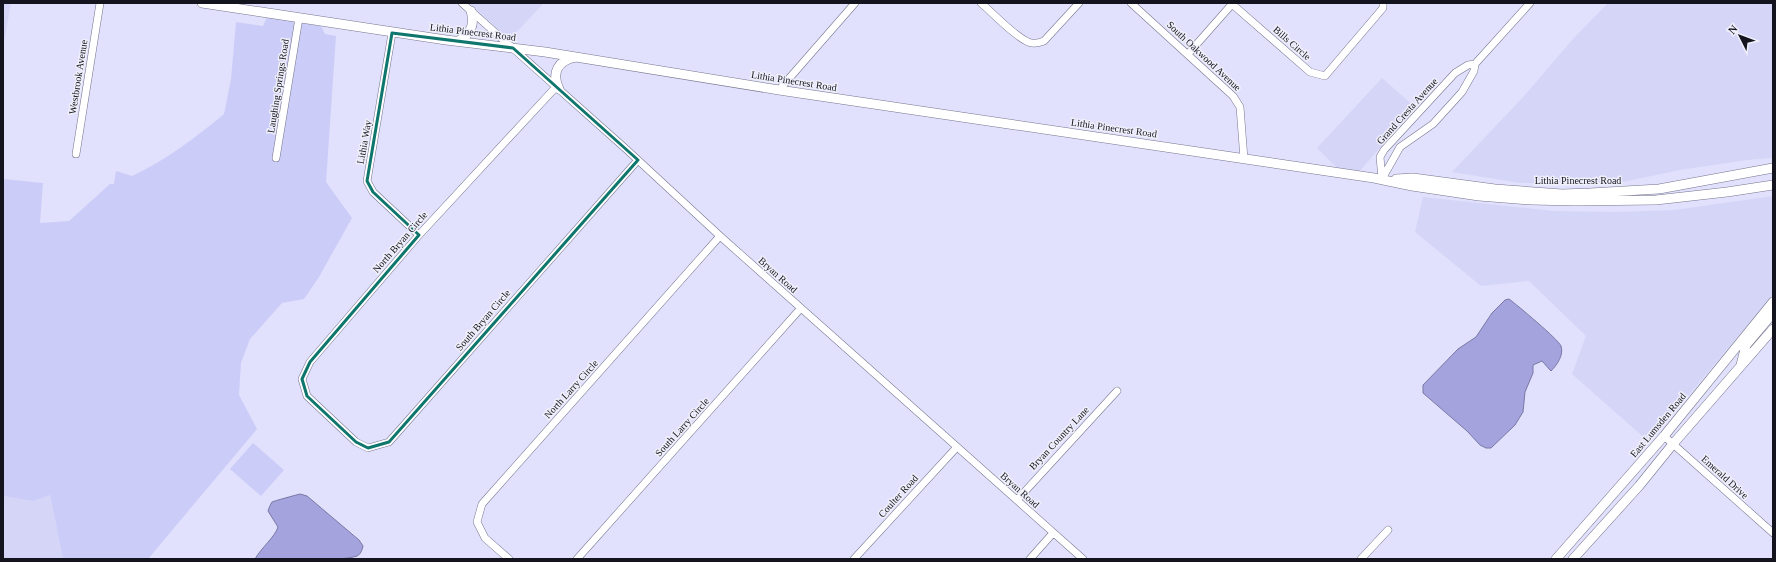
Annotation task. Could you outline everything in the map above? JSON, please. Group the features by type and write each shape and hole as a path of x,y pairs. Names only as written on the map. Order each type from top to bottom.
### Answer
{"main road":[{"name":"Lithia Pinecrest Road","path":"202,3 392,33 579,57 779,90 1382,179 1412,186 1479,196 1531,200 1641,200 1710,194 1773,185"},
{"path":"458,41 466,36 471,30 473,20 471,11"},
{"path":"558,88 555,78 557,69 567,60 579,57"},
{"name":"Lithia Pinecrest Road","path":"1382,179 1414,178 1495,189 1562,194 1628,191 1691,184 1773,168"},
{"path":"1479,196 1485,190 1495,189"},
{"name":"East Lumsden Road","path":"1559,558 1664,436 1773,302"},
{"path":"1740,366 1746,345 1773,313"},
{"path":"1573,559 1639,486 1673,444 1773,329"}],"street":[{"name":"Westbrook Avenue","path":"76,154 100,3"},
{"name":"Bryan Road","path":"462,3 638,160 720,236 1083,559"},
{"path":"779,90 855,3"},
{"path":"981,3 1030,43 1044,41 1079,3"},
{"name":"South Oakwood Avenue","path":"1131,3 1233,96 1240,107 1244,159"},
{"name":"Bills Circle","path":"1233,4 1310,72 1325,76 1383,8 1383,3"},
{"name":"Grand Cresta Avenue","path":"1382,179 1380,157 1384,150 1454,73 1462,68 1475,64 1530,3"},
{"path":"1188,54 1233,4"},
{"name":"Laughing Springs Road","path":"276,158 299,18"},
{"name":"Lithia Way","path":"392,33 368,181 373,192 419,235"},
{"name":"Grand Cresta Avenue","path":"1382,179 1402,144 1433,124 1462,92 1474,71 1475,64"},
{"name":"North Bryan Circle","path":"332,419 307,396 302,379 310,362 419,235 558,88"},
{"name":"South Bryan Circle","path":"332,419 356,442 368,448 389,442 638,160"},
{"name":"North Larry Circle","path":"509,559 485,538 477,522 482,504 720,236"},
{"name":"South Larry Circle","path":"577,559 801,308"},
{"name":"Bryan Country Lane","path":"1017,500 1117,391"},
{"name":"Emerald Drive","path":"1664,436 1773,533"},
{"name":"Coulter Road","path":"854,559 957,447"},
{"path":"1361,559 1388,530"},
{"path":"1030,559 1053,533"}],"highlighted area":[{"path":"392,33 513,48 638,160 389,442 368,448 356,442 307,396 302,379 310,362 419,235 373,192 367,181"}],"shaded area":[{"path":"3,3 11,3 3,48"},
{"path":"468,3 544,3 509,40"},
{"path":"1608,3 1773,3 1773,158 1747,160 1680,170 1628,181 1590,184 1520,183 1452,172 1525,95 1572,40"},
{"path":"267,17 321,26 325,34 336,36 326,182 352,218 319,277 304,299 282,303 250,339 241,363 239,395 257,429 148,559 63,559 50,495 33,501 3,496 3,179 43,183 40,223 69,221 110,184 114,184 116,171 132,176 145,170 180,148 224,114 231,79 236,22 263,26"},
{"path":"1382,78 1415,107 1359,172 1338,169 1317,148"},
{"path":"1773,196 1773,295 1649,442 1572,374 1586,336 1529,281 1481,286 1415,232 1423,197 1555,211 1616,212 1674,210"},
{"path":"1509,299 1558,342 1561,346 1562,353 1558,363 1551,371 1542,361 1533,365 1533,373 1525,392 1523,412 1515,425 1491,448 1486,448 1480,445 1467,431 1423,393 1423,385 1458,349 1476,337 1492,313 1505,300"},
{"path":"253,443 284,470 261,496 230,469"},
{"path":"300,494 307,496 359,540 363,546 362,550 357,556 337,559 308,560 255,559 274,535 278,527 268,511 272,502"},
{"path":"50,495 63,559 3,559 3,496 33,501"}]}
